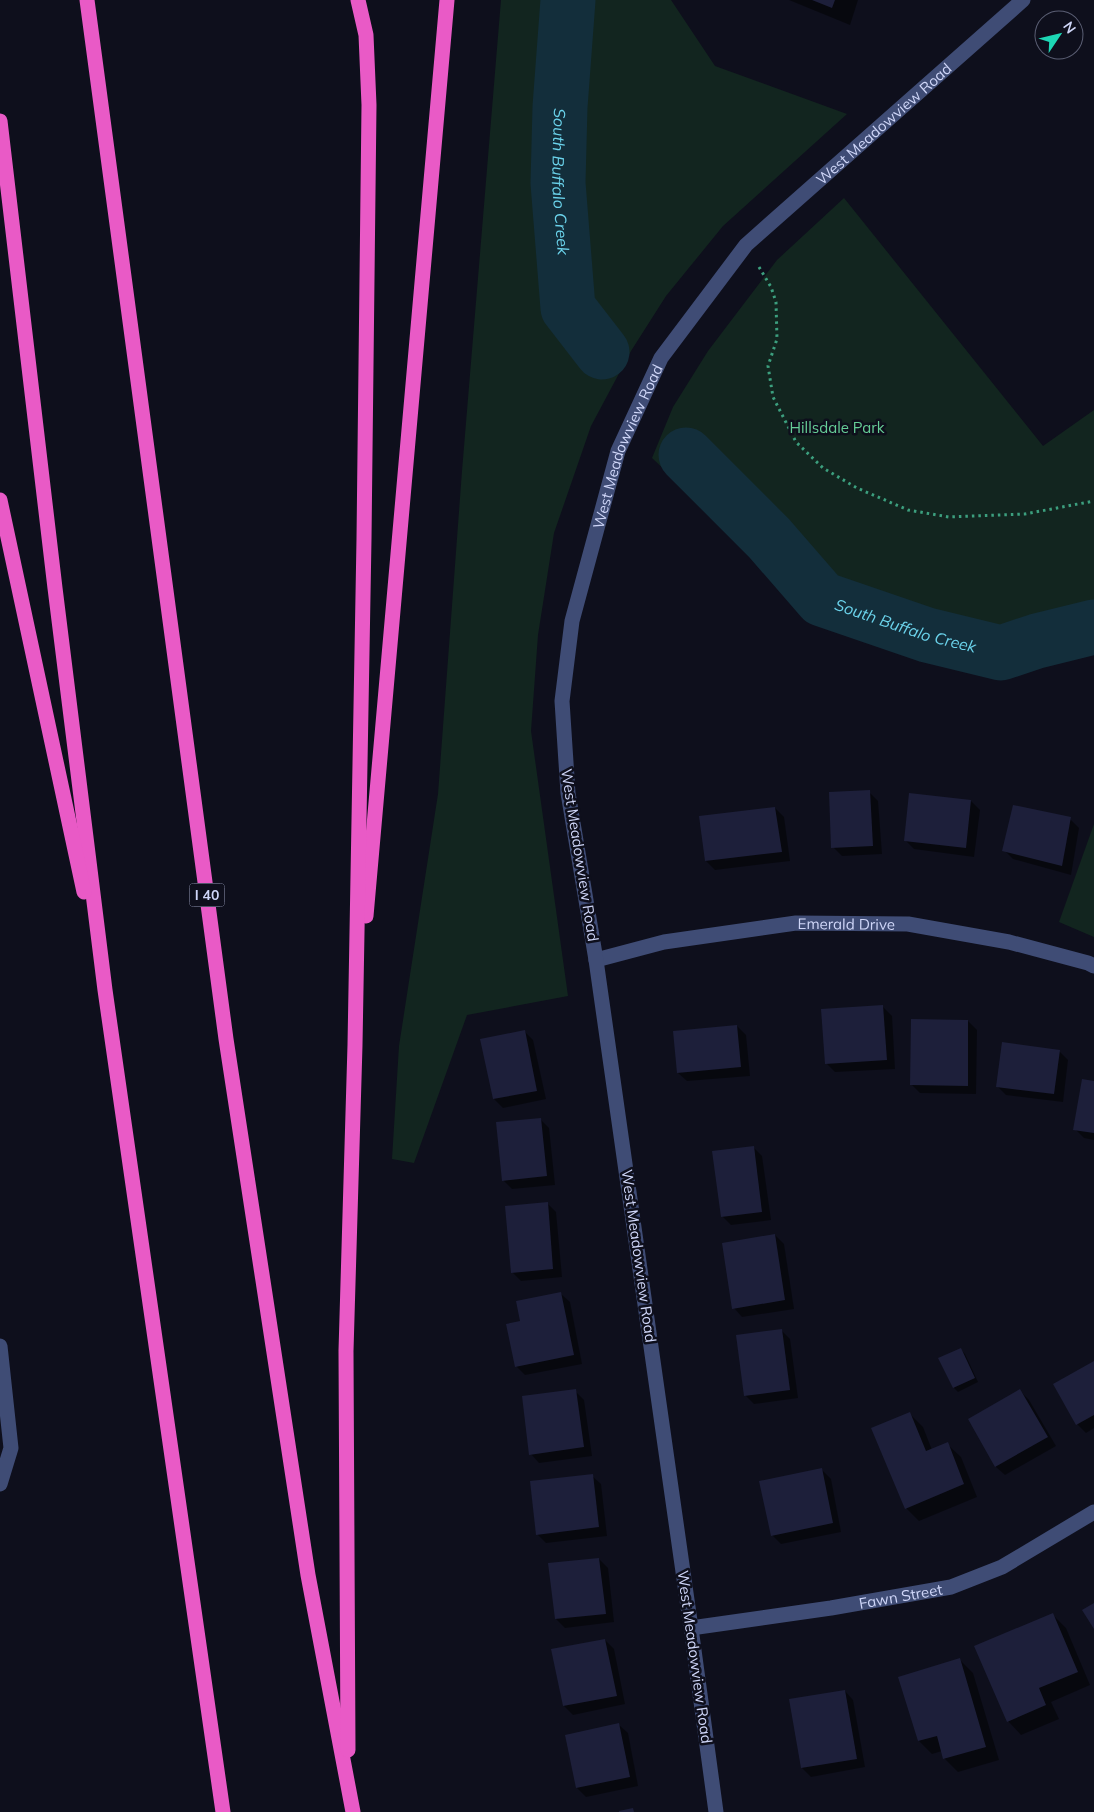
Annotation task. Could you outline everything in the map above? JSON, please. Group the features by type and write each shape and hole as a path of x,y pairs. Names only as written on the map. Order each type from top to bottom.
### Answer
{"highway":[{"name":"I 40","path":"87,0 226,1039 308,1576 353,1812"},
{"path":"349,1786 346,1351 355,1045 364,549 369,105 366,35 358,0"},
{"path":"355,1045 447,0"},
{"path":"0,121 105,990 223,1812"},
{"path":"0,500 105,990"}],"street":[{"name":"West Meadowview Road","path":"716,1812 596,960 568,793 562,701 572,621 618,451 661,358 746,245 1023,0"},
{"name":"Emerald Drive","path":"596,960 664,942 796,923 908,924 1009,942 1094,966"},
{"path":"0,1346 11,1448 0,1484"},
{"name":"Fawn Street","path":"691,1628 831,1608 951,1587 1002,1568 1094,1512"}],"path":[{"path":"746,245 771,287 776,302 777,339 768,366 773,397 796,442 823,468 857,488 908,510 949,517 1025,514 1094,501"}],"green space":[{"path":"501,0 671,0 715,66 847,114 723,226 666,296 631,351 591,426 554,533 538,635 531,731 568,996 467,1015 414,1163 392,1159 399,1046 438,794 462,471"},
{"name":"Hillsdale Park","path":"844,198 1043,446 1094,410 1094,650 1008,669 895,648 812,608 652,458 673,407 708,351 777,260"},
{"path":"1094,824 1094,937 1059,922"}],"building":[{"path":"812,0 835,0 832,8"},
{"path":"870,790 873,846 831,848 829,792"},
{"path":"909,793 971,800 966,848 904,841"},
{"path":"1013,805 1071,817 1062,866 1002,851"},
{"path":"775,807 782,852 705,861 699,816"},
{"path":"883,1005 887,1060 825,1064 821,1009"},
{"path":"911,1019 968,1020 968,1086 910,1085"},
{"path":"737,1025 741,1067 677,1073 673,1031"},
{"path":"525,1030 537,1091 493,1099 480,1039"},
{"path":"1002,1042 1060,1050 1054,1094 996,1087"},
{"path":"1082,1079 1094,1081 1094,1133 1073,1130"},
{"path":"541,1118 547,1176 502,1181 496,1122"},
{"path":"754,1146 762,1212 721,1217 712,1151"},
{"path":"548,1202 553,1269 511,1273 505,1206"},
{"path":"775,1234 785,1300 732,1309 722,1243"},
{"path":"561,1292 574,1355 515,1367 506,1324 520,1321 516,1301"},
{"path":"782,1329 790,1390 744,1396 736,1335"},
{"path":"961,1348 975,1378 953,1388 938,1358"},
{"path":"1094,1361 1094,1415 1076,1425 1053,1384"},
{"path":"576,1389 584,1447 529,1455 522,1396"},
{"path":"1020,1389 1048,1437 995,1467 968,1419"},
{"path":"910,1412 926,1451 948,1442 964,1484 905,1509 871,1428"},
{"path":"822,1468 833,1523 771,1536 759,1481"},
{"path":"593,1474 599,1527 536,1535 530,1481"},
{"path":"599,1558 606,1614 555,1619 548,1563"},
{"path":"1094,1603 1094,1629 1082,1610"},
{"path":"1053,1613 1078,1672 1039,1688 1046,1705 1007,1722 974,1646"},
{"path":"605,1639 617,1696 563,1706 551,1649"},
{"path":"960,1658 986,1747 943,1759 937,1736 918,1741 898,1677"},
{"path":"845,1690 857,1759 801,1768 789,1699"},
{"path":"619,1723 630,1777 576,1788 565,1735"},
{"path":"633,1808 634,1812 619,1812 619,1811"}],"waterway":[{"name":"South Buffalo Creek","path":"568,0 560,107 558,183 568,308 602,352"},
{"name":"South Buffalo Creek","path":"686,455 769,538 822,599 927,635 1001,653 1037,641 1094,627"}]}
